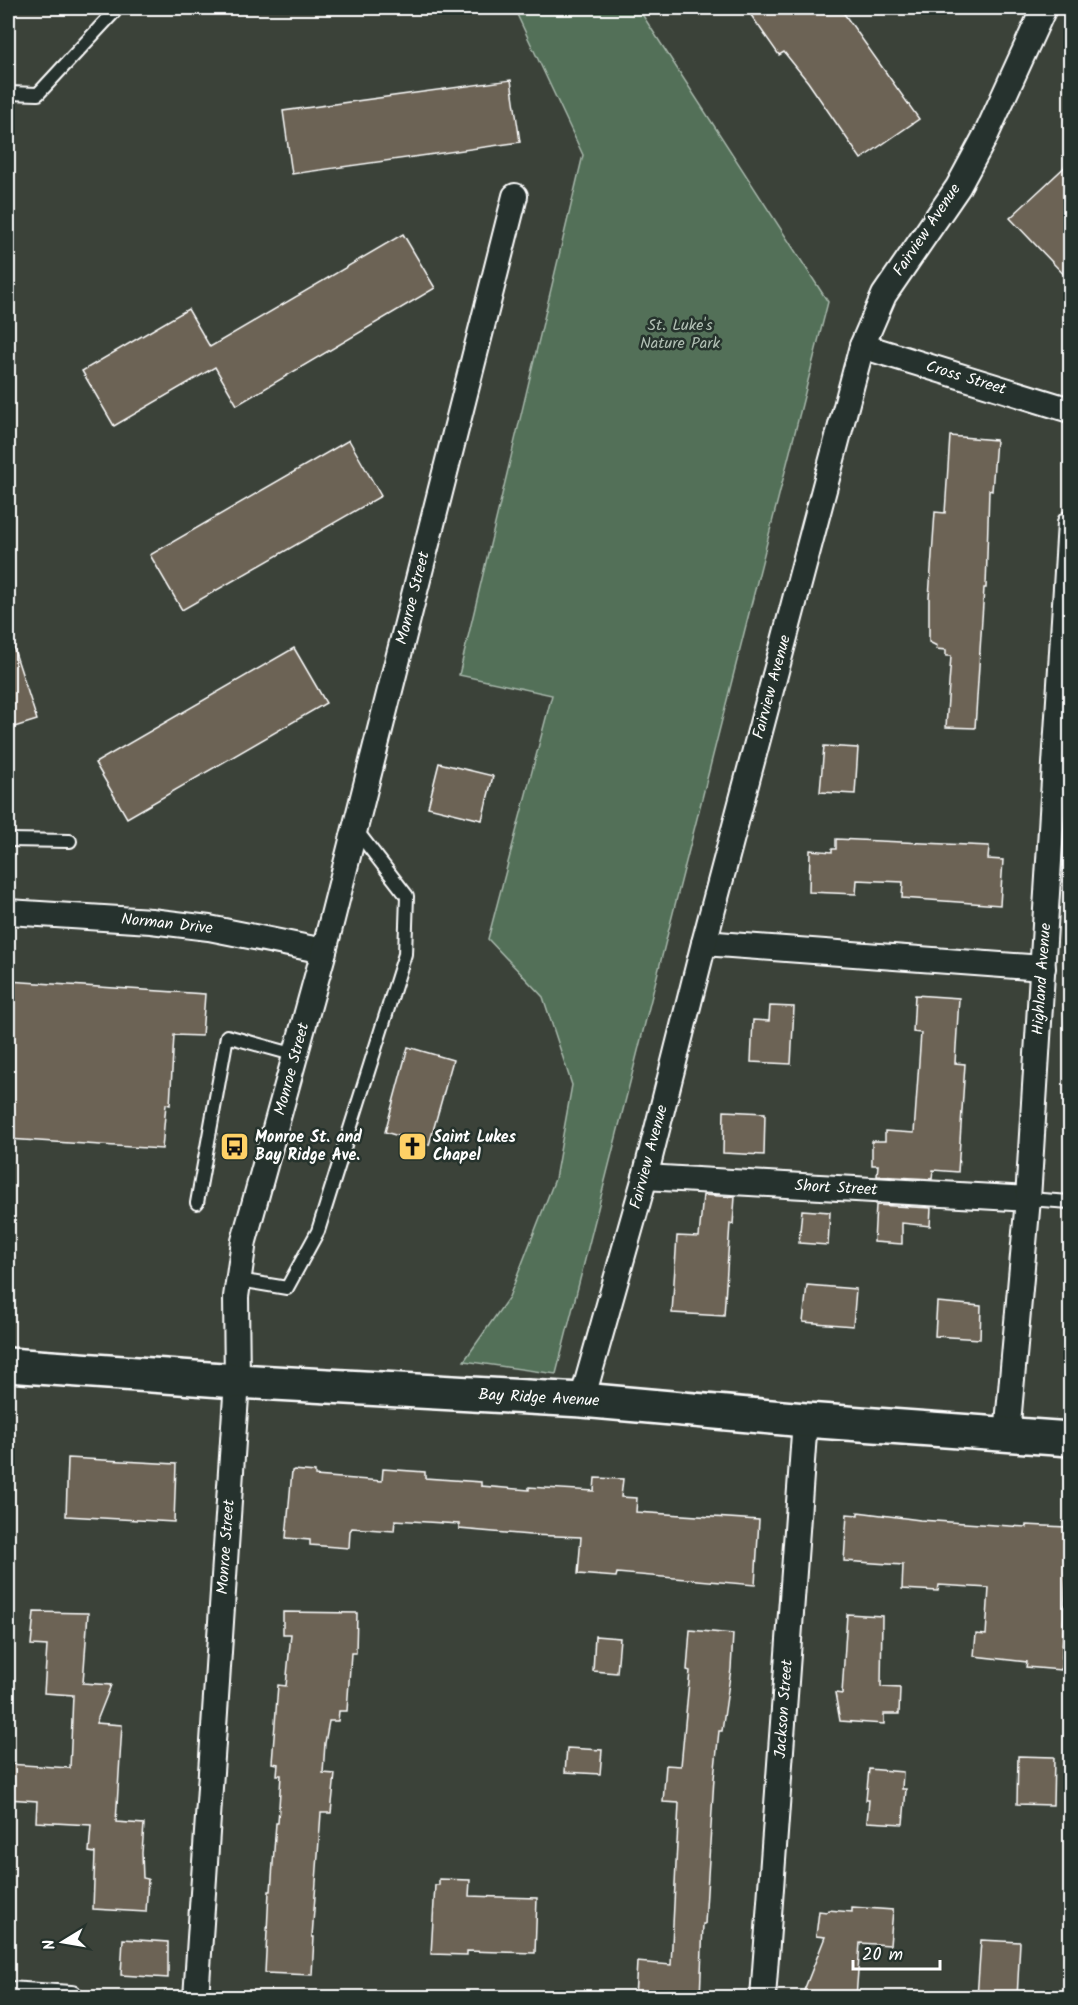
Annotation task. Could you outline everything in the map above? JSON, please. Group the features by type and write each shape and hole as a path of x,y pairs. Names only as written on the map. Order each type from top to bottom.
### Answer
{"main road":[{"name":"Bay Ridge Avenue","path":"8,1365 237,1381 582,1400 805,1420 1071,1439"}],"street":[{"name":"Fairview Avenue","path":"582,1400 645,1177 704,943 862,346 884,295 958,187 986,135 1044,8"},
{"name":"Monroe Street","path":"196,1998 237,1381 236,1297 244,1242 324,951 515,196"},
{"name":"Cross Street","path":"862,346 1071,410"},
{"name":"Highland Avenue","path":"1007,1435 1028,1199 1071,524"},
{"name":"Norman Drive","path":"8,912 151,921 209,928 324,951"},
{"path":"704,943 1042,968"},
{"name":"Short Street","path":"645,1177 1028,1199"},
{"name":"Jackson Street","path":"763,1998 805,1420"},
{"path":"8,1994 71,1998"}],"lane":[{"path":"8,93 38,94 116,11 115,8"},
{"path":"239,1280 287,1288 318,1231 405,954 407,896 355,829"},
{"path":"8,840 70,841"},
{"path":"197,1203 227,1036 296,1055"},
{"path":"1028,1199 1071,1202"}],"green space":[{"name":"St. Luke's Nature Park","path":"514,8 638,8 828,302 556,1374 464,1361 509,1297 555,1179 572,1085 543,997 488,939 552,695 459,675 583,155"}],"building":[{"path":"746,8 840,8 919,119 861,159 808,82 784,52 779,55"},
{"path":"511,80 520,142 292,174 283,111"},
{"path":"1071,161 1071,282 1010,218"},
{"path":"403,234 435,288 237,405 215,367 114,426 82,371 188,309 210,347"},
{"path":"950,436 996,440 992,491 989,490 986,588 984,588 975,728 946,727 951,656 946,656 946,650 936,649 937,646 929,642 929,598 935,512 945,513"},
{"path":"349,440 381,496 182,610 150,555"},
{"path":"8,643 12,643 37,720 8,729"},
{"path":"294,648 326,703 127,818 95,763"},
{"path":"824,746 858,748 855,794 820,792"},
{"path":"439,763 493,776 482,820 428,807"},
{"path":"836,839 989,846 988,859 1003,860 1000,905 902,898 903,882 857,880 856,894 809,892 810,850 832,852 832,849 836,849"},
{"path":"8,981 205,994 202,1036 174,1035 170,1105 166,1104 162,1149 8,1139"},
{"path":"915,995 959,998 955,1063 965,1064 958,1172 933,1170 932,1179 877,1176 878,1165 872,1165 872,1141 885,1141 885,1131 914,1133 921,1033 913,1032"},
{"path":"770,1006 794,1007 791,1064 751,1062 753,1020 769,1021"},
{"path":"408,1047 453,1060 429,1145 385,1132"},
{"path":"724,1111 765,1113 764,1155 723,1153"},
{"path":"703,1195 735,1197 733,1224 730,1223 724,1316 672,1313 677,1236 699,1237"},
{"path":"876,1205 931,1208 930,1226 902,1223 902,1244 874,1242"},
{"path":"802,1210 830,1212 828,1245 799,1243"},
{"path":"807,1285 856,1289 853,1326 803,1322"},
{"path":"937,1302 981,1306 980,1339 935,1336"},
{"path":"68,1458 176,1464 174,1522 66,1516"},
{"path":"383,1469 425,1472 425,1478 481,1482 481,1486 529,1490 529,1487 594,1491 595,1478 623,1479 621,1497 637,1498 636,1512 759,1520 755,1585 617,1573 616,1577 578,1574 581,1537 459,1529 459,1524 395,1520 394,1531 352,1528 349,1548 310,1545 310,1540 286,1538 292,1471 315,1472 315,1476 382,1481"},
{"path":"858,1512 920,1520 1026,1527 1026,1525 1066,1527 1066,1537 1068,1537 1061,1670 1026,1667 1027,1662 974,1656 976,1634 986,1635 989,1588 939,1585 938,1591 902,1589 903,1565 844,1561 847,1514 858,1515"},
{"path":"34,1612 88,1613 83,1683 111,1685 96,1723 122,1725 116,1822 144,1824 143,1878 148,1879 146,1912 93,1909 95,1853 89,1852 91,1825 36,1822 37,1801 8,1799 8,1764 70,1768 73,1695 44,1693 47,1646 31,1645"},
{"path":"283,1612 357,1613 356,1653 351,1653 347,1711 339,1711 338,1721 329,1721 325,1743 323,1773 335,1774 331,1813 321,1813 312,1937 314,1937 312,1975 265,1973 269,1891 271,1891 281,1775 277,1775 278,1764 272,1763 278,1685 286,1686 291,1634 283,1634"},
{"path":"847,1614 882,1616 881,1687 900,1688 899,1714 884,1714 884,1724 840,1721 835,1693 842,1694"},
{"path":"690,1630 733,1634 731,1669 722,1731 719,1731 714,1778 700,1998 635,1998 637,1962 671,1965 679,1803 663,1802 666,1765 681,1766 690,1671 687,1670"},
{"path":"595,1636 620,1638 617,1673 593,1671"},
{"path":"567,1748 602,1750 600,1774 565,1772"},
{"path":"1018,1756 1054,1757 1053,1805 1017,1804"},
{"path":"869,1769 903,1772 902,1789 906,1789 903,1824 867,1822 869,1800 866,1800"},
{"path":"439,1879 470,1880 469,1896 537,1898 535,1953 467,1951 467,1955 431,1954 435,1885 439,1885"},
{"path":"852,1907 893,1910 890,1945 860,1943 856,1998 801,1998 825,1937 816,1936 819,1911 852,1912"},
{"path":"123,1939 168,1942 168,1978 121,1975"},
{"path":"981,1940 1020,1942 1017,1998 977,1998"}],"place":[{"name":"Monroe St. and Bay Ridge Ave.","path":"234,1146"},
{"name":"Saint Lukes Chapel","path":"412,1146"}]}
